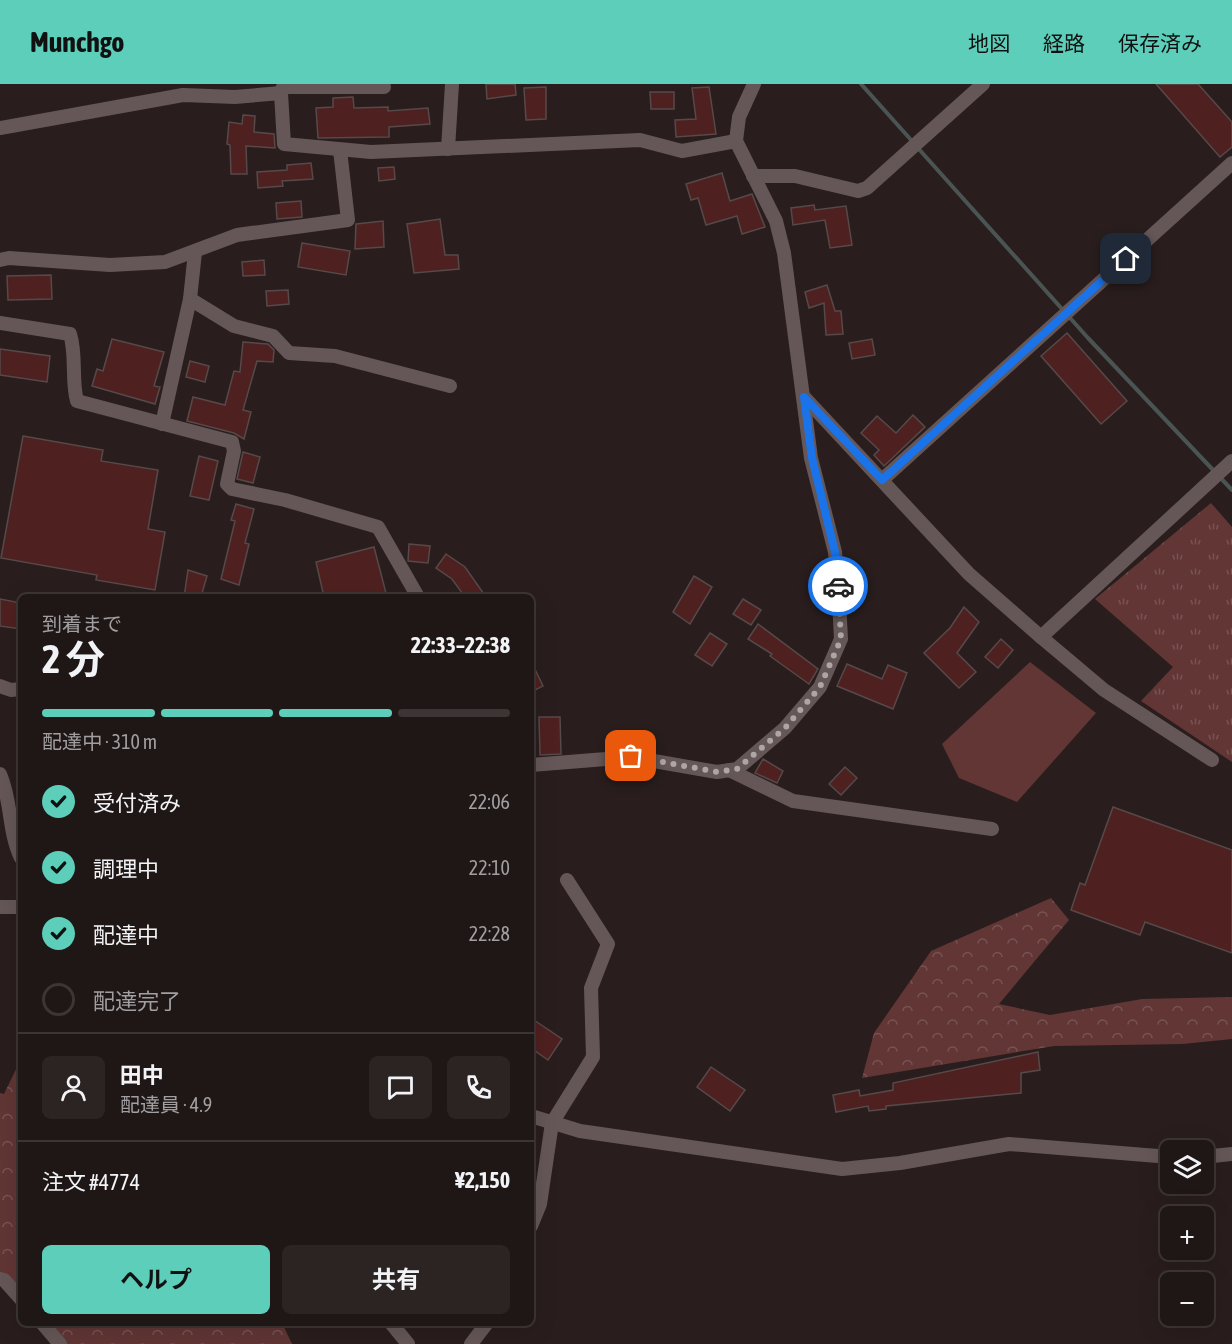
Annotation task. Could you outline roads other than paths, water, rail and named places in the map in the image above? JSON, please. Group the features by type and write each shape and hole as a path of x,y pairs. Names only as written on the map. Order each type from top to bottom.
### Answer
{"street":[{"path":"448,149 452,84"},
{"path":"534,765 631,756 717,772 737,769 785,728 820,687 841,639 835,552 812,458 784,253 776,221 736,141 739,117 754,84"},
{"path":"753,176 795,176 858,191 867,188 983,84"},
{"path":"384,87 329,85 283,87 281,93 284,144 371,152 640,140 682,151 736,141"},
{"path":"0,128 183,95 235,97 281,93"},
{"path":"0,260 9,258 110,265 165,262 237,235 348,220 340,150"},
{"path":"882,480 1232,163"},
{"path":"162,424 190,299 195,252"},
{"path":"190,299 234,326 273,336 289,353 335,356 450,386"},
{"path":"0,323 70,334 74,345 74,391 77,401 232,442 234,451 227,484 232,489 285,500 378,527 416,594"},
{"path":"804,397 969,574 1104,690 1212,760"},
{"path":"1041,637 1228,465"},
{"path":"0,686 11,690 18,689"},
{"path":"729,770 793,801 992,830"},
{"path":"0,774 8,795 12,839 18,852"},
{"path":"534,1219 540,1204 552,1123 593,1057 591,988 608,944 567,880"},
{"path":"0,907 18,907"},
{"path":"534,1117 580,1131 842,1169 900,1163 1009,1144 1160,1156"},
{"path":"1214,1156 1232,1154"},
{"path":"0,1279 4,1280 18,1296"},
{"path":"45,1326 60,1344"},
{"path":"393,1326 408,1344"},
{"path":"471,1344 485,1326"}],"waterway":[{"path":"861,84 912,141"},
{"path":"917,147 1088,338 1232,490"}]}
